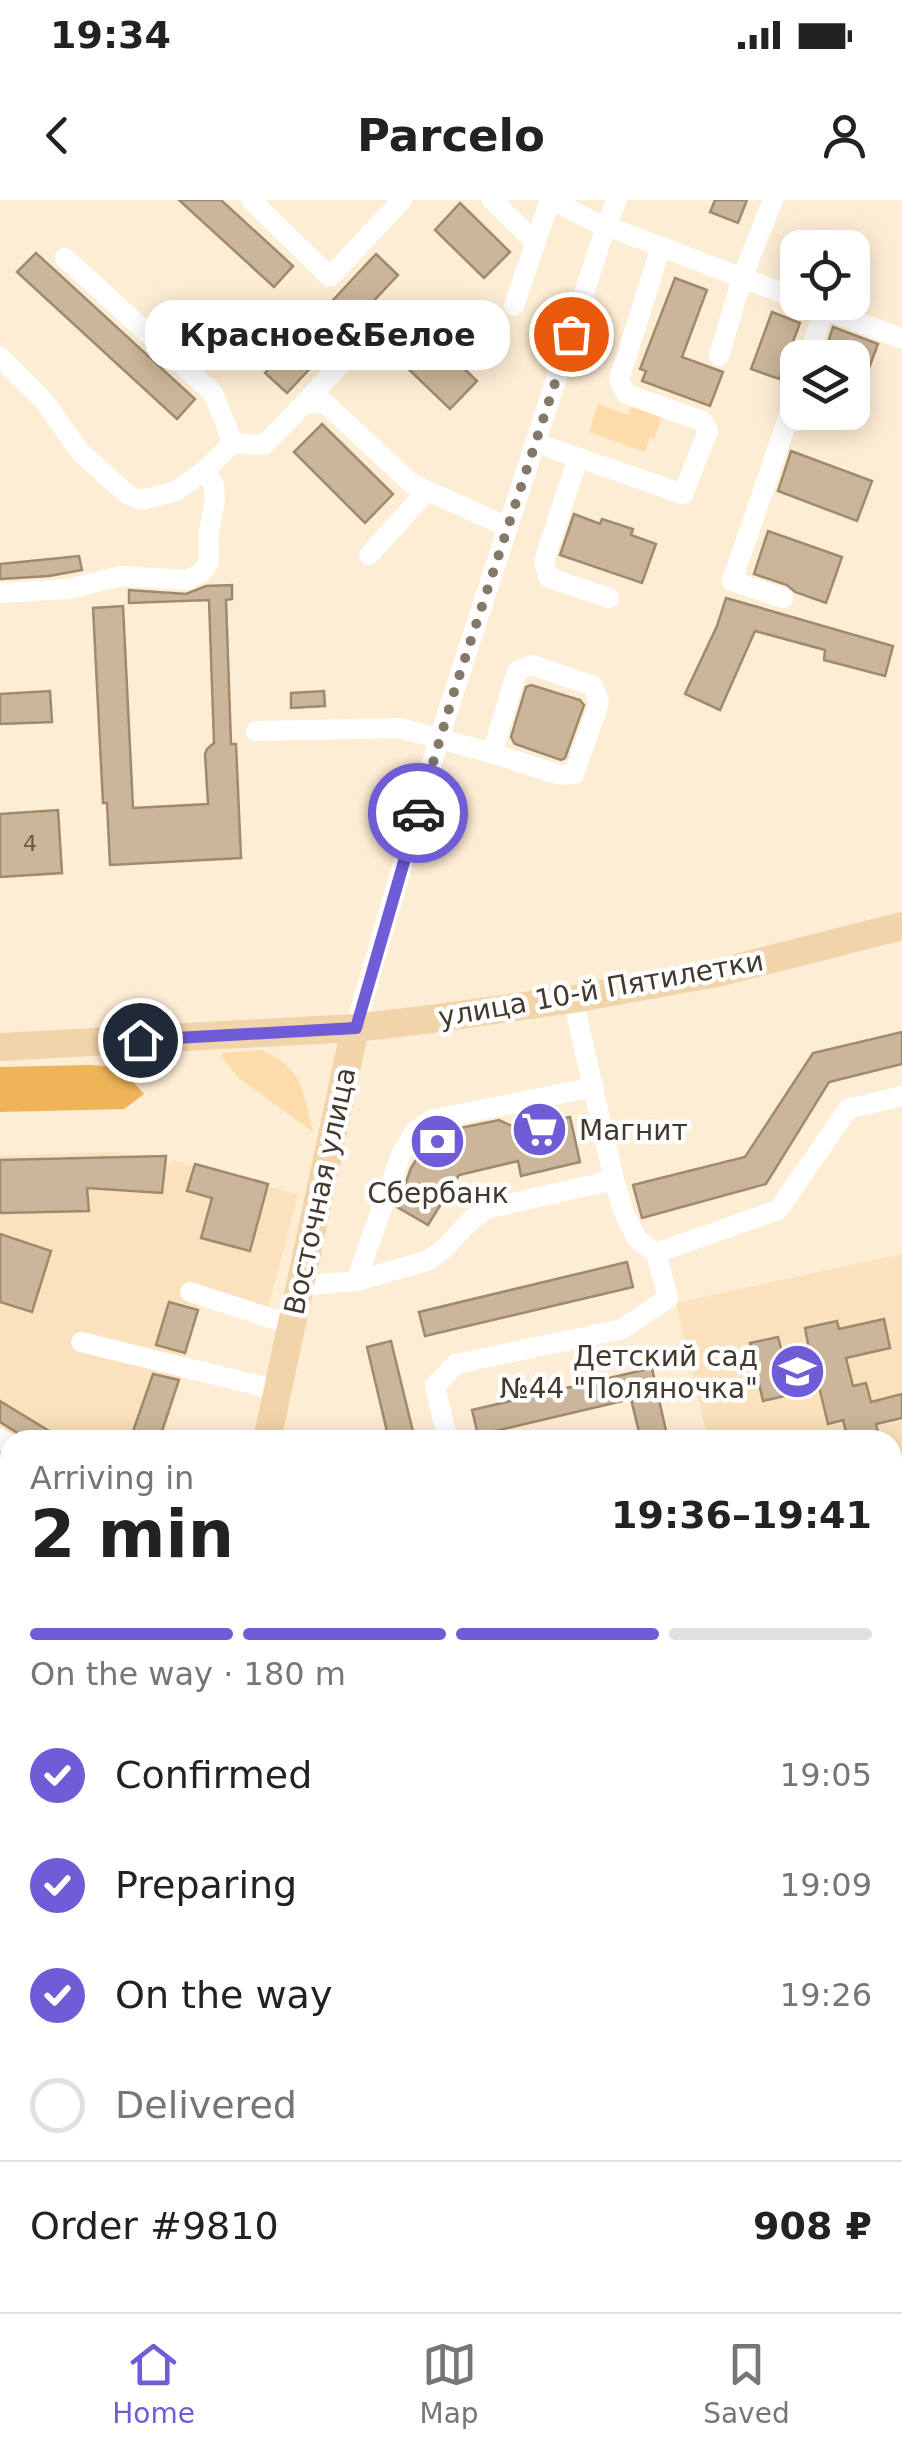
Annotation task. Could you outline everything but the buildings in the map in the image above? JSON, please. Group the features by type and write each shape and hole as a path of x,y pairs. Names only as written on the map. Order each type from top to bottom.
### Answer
{"main road":[{"name":"улица 10-й Пятилетки","path":"0,1047 356,1028 573,999 717,974 902,926"},
{"name":"Восточная улица","path":"269,1430 356,1028"}],"street":[{"path":"251,200 330,276 402,200"},
{"path":"492,200 536,243"},
{"path":"514,306 552,200 576,214 780,292"},
{"name":"Восточная улица","path":"356,1028 440,738 617,200"},
{"path":"719,356 742,278 772,200"},
{"path":"536,443 684,494 708,431 702,421 626,394 619,380 662,247"},
{"path":"65,258 213,393 233,443"},
{"path":"0,358 46,402 79,451 128,495 141,500 176,491 233,443 264,445 387,314"},
{"path":"852,320 902,339"},
{"path":"304,404 325,404 412,484 508,526"},
{"path":"783,598 732,581 784,430"},
{"path":"578,458 544,561 549,578 609,598"},
{"path":"0,593 68,589 120,576 187,580 202,572 209,562 208,536 215,501 214,485 204,471"},
{"path":"369,555 427,491"},
{"path":"256,731 400,728 560,775 574,774 598,704 594,686 532,665 517,671 492,753"},
{"path":"445,1430 434,1386 456,1364 622,1329 668,1298 656,1253 636,1239 624,1213 573,999"},
{"path":"356,1282 402,1152 416,1130 431,1120 594,1088"},
{"path":"656,1253 778,1210 848,1109 902,1096"},
{"path":"300,1286 356,1282 427,1261 486,1210 614,1180"},
{"path":"190,1292 292,1325"},
{"path":"81,1342 278,1390"}],"shaded area":[{"path":"598,404 628,415 632,405 662,416 645,452 589,432"},
{"path":"260,1050 285,1063 293,1072 313,1132 239,1078 221,1056"},
{"path":"0,1067 120,1067 144,1094 124,1109 0,1112"},
{"path":"117,1152 170,1165 172,1160 298,1195 268,1308 203,1291 166,1430 0,1430 0,1156"},
{"name":"Детский сад №44 \"Поляночка\"","path":"902,1254 902,1430 706,1430 676,1303"}],"way so far":[{"path":"418,813 571,334"}],"place":[{"name":"Красное&Белое","path":"571,334"},
{"name":"Магнит","path":"540,1130"},
{"name":"Сбербанк","path":"438,1142"},
{"name":"Детский сад №44 \"Поляночка\"","path":"797,1372"}],"route":[{"path":"140,1040 356,1028 418,813"}]}
